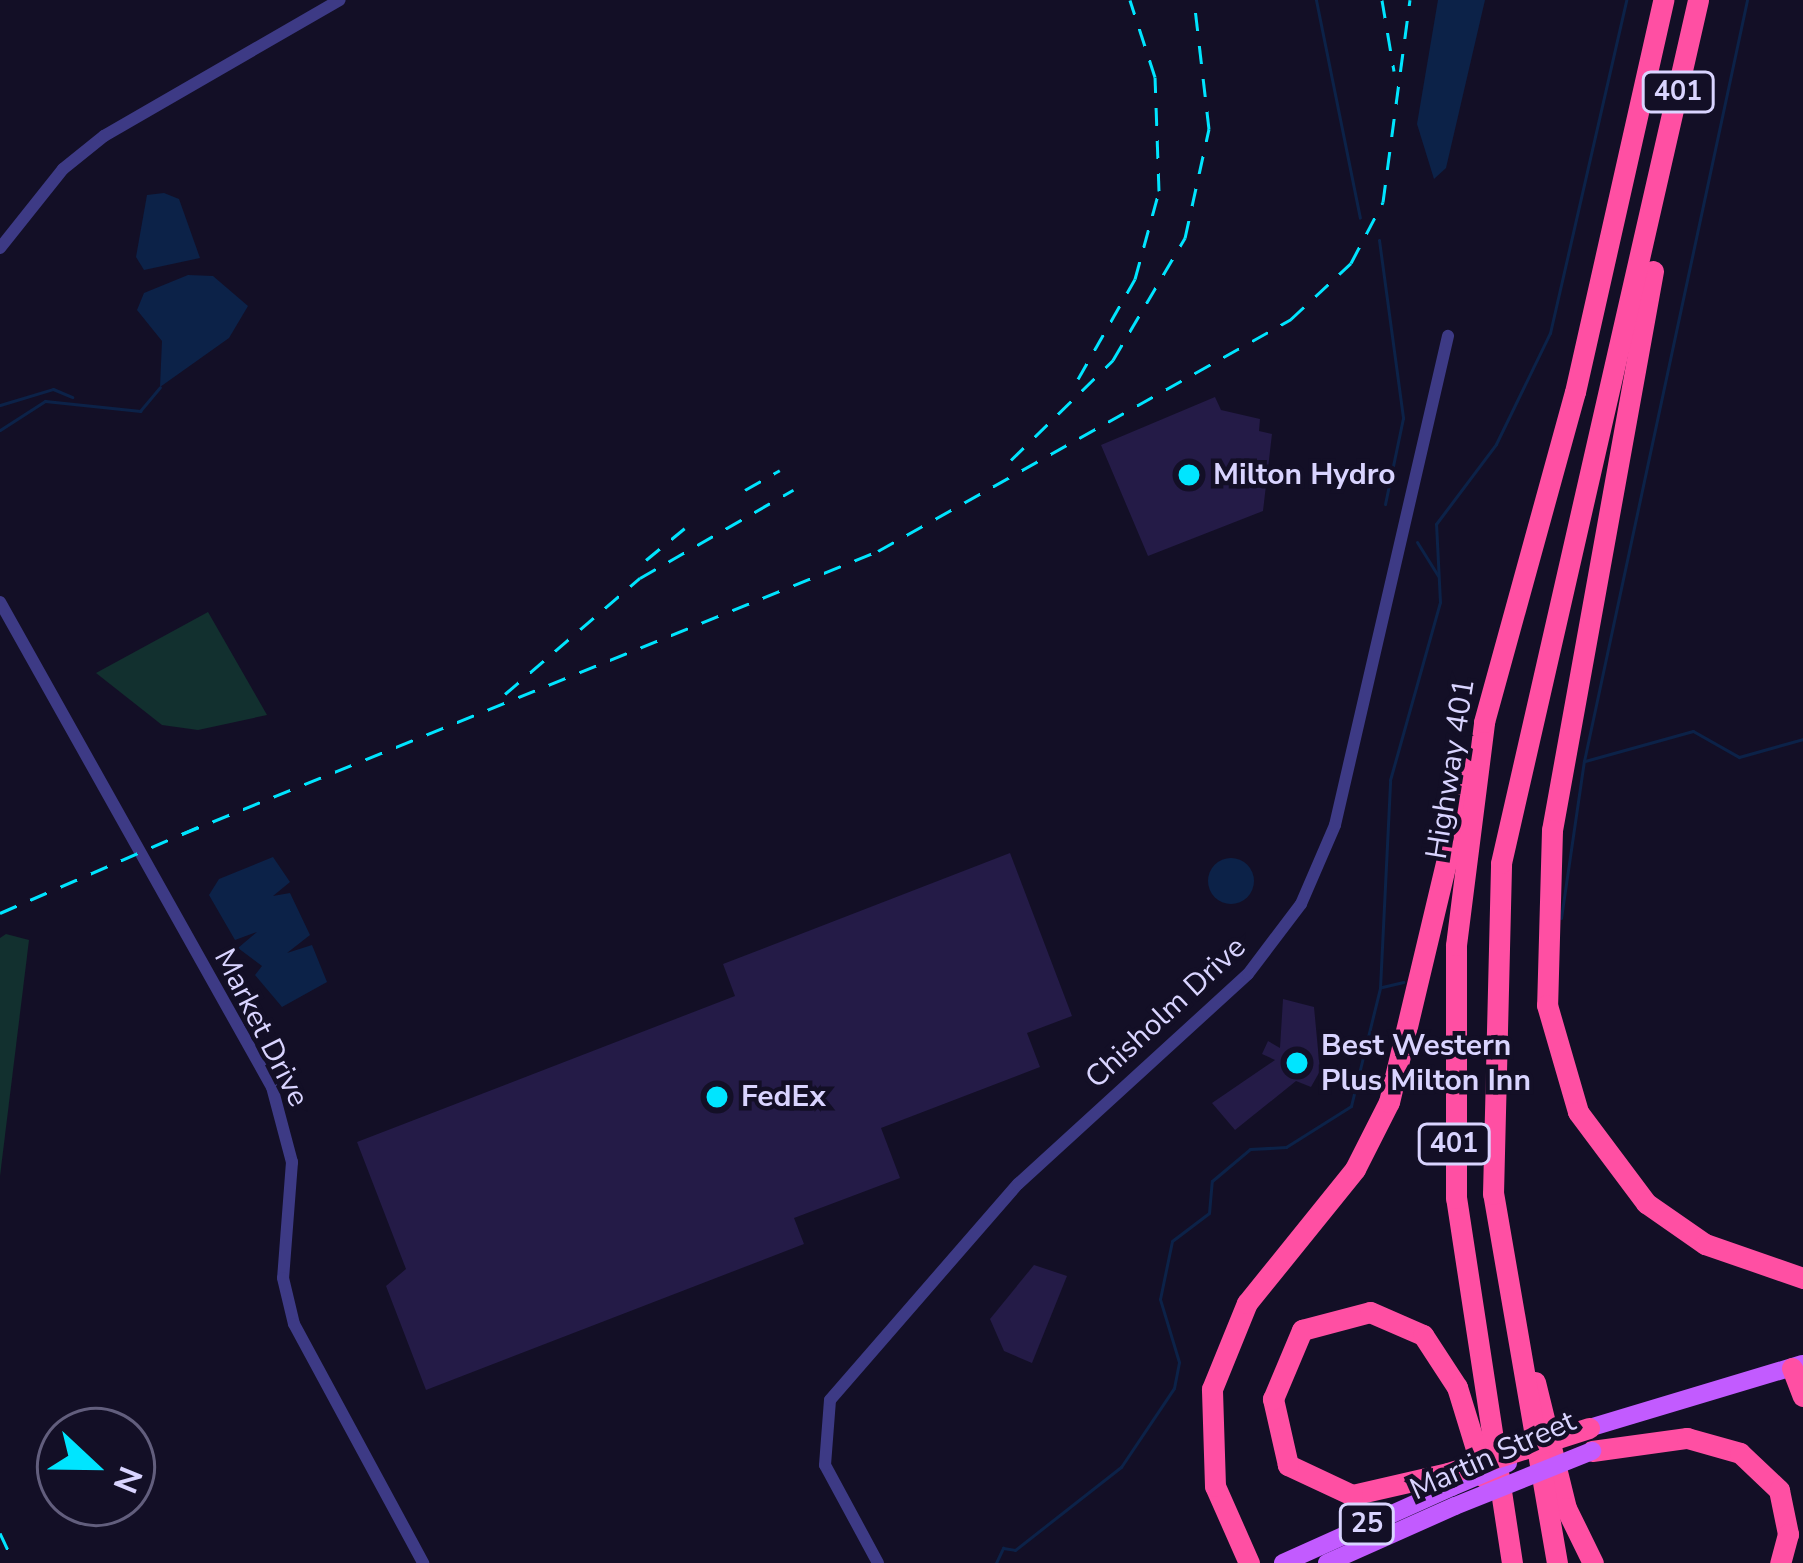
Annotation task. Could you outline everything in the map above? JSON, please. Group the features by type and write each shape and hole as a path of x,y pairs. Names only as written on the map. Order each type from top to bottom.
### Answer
{"highway":[{"name":"Highway 401","path":"1510,1563 1464,1264 1452,1100 1456,945 1484,722 1575,392 1663,0"},
{"name":"401","path":"1557,1563 1493,1194 1501,863 1698,0"},
{"path":"1659,184 1654,264 1552,830 1547,1006 1578,1112 1646,1203 1705,1244 1803,1278"},
{"path":"1249,1563 1215,1486 1212,1389 1247,1303 1355,1169 1389,1102 1450,818 1484,722"},
{"path":"1510,1563 1457,1388 1423,1335 1370,1312 1302,1330 1273,1399 1288,1465 1352,1496 1452,1489 1590,1439 1687,1438 1740,1454 1779,1490 1788,1534 1780,1563"},
{"path":"1520,1348 1544,1403 1566,1508 1593,1563"},
{"path":"1798,1365 1803,1396"}],"main road":[{"name":"25","path":"1590,1439 1798,1365"},
{"name":"Martin Street","path":"1283,1563 1452,1489 1590,1439"},
{"name":"Martin Street","path":"1327,1563 1452,1489"}],"street":[{"path":"0,248 63,170 104,136 340,0"},
{"name":"Chisholm Drive","path":"878,1563 825,1465 830,1400 1018,1184 1248,974 1304,898 1335,825 1448,336"},
{"name":"Market Drive","path":"0,602 272,1087 292,1162 283,1278 294,1324 423,1563"}],"green space":[{"path":"208,612 267,715 198,730 162,725 96,673"},
{"path":"6,934 29,940 0,1176 0,938"}],"water":[{"path":"1438,0 1485,0 1446,168 1434,179 1417,124"},
{"path":"164,193 179,199 200,258 144,270 136,257 147,195"},
{"path":"188,275 213,276 248,306 229,338 160,387 162,341 137,310 144,293"},
{"path":"273,857 290,882 273,896 290,893 310,935 287,953 312,945 327,982 282,1007 255,975 262,966 238,948 257,932 235,940 209,895 219,879"},
{"path":"1231,858 1248,864 1254,881 1248,898 1231,904 1214,898 1208,881 1214,864"}],"building":[{"name":"Milton Hydro","path":"1215,397 1221,410 1260,419 1259,431 1272,434 1263,511 1148,556 1101,445"},
{"name":"FedEx","path":"1010,853 1072,1016 1027,1033 1040,1067 881,1128 900,1178 794,1218 804,1244 426,1390 386,1286 406,1269 357,1142 735,996 723,964"},
{"name":"Best Western Plus Milton Inn","path":"1283,999 1314,1007 1320,1071 1311,1087 1296,1081 1235,1130 1212,1103 1275,1060 1262,1054 1268,1041 1280,1048"},
{"path":"1034,1265 1067,1276 1032,1363 1004,1351 990,1319"}],"waterway":[{"path":"1316,0 1360,218"},
{"path":"996,1563 1003,1548 1015,1550 1121,1467 1174,1388 1179,1362 1160,1299 1172,1241 1209,1213 1212,1181 1250,1149 1286,1147 1351,1106 1380,988 1390,780 1440,602 1436,524 1496,444 1550,333 1626,0"},
{"path":"1561,918 1584,761 1747,0"},
{"path":"1379,240 1403,418 1385,504"},
{"path":"0,430 45,401 140,411 160,387"},
{"path":"0,405 53,389 72,397"},
{"path":"1417,542 1438,576"},
{"path":"1585,761 1693,731 1739,757 1803,739"},
{"path":"1382,987 1403,982"}],"railway":[{"path":"1078,379 1135,279 1159,191 1155,77 1130,0"},
{"path":"1011,460 1113,360 1185,238 1209,129 1194,0"},
{"path":"1382,0 1394,71"},
{"path":"182,834 878,551 1291,319 1351,263 1383,202 1410,0"},
{"path":"745,490 780,470"},
{"path":"505,694 640,578 793,490"},
{"path":"646,560 685,528"},
{"path":"0,913 198,827"},
{"path":"0,1533 14,1563"}],"place":[{"name":"Milton Hydro","path":"1189,475"},
{"name":"Best Western Plus Milton Inn","path":"1297,1063"},
{"name":"FedEx","path":"717,1097"}]}
